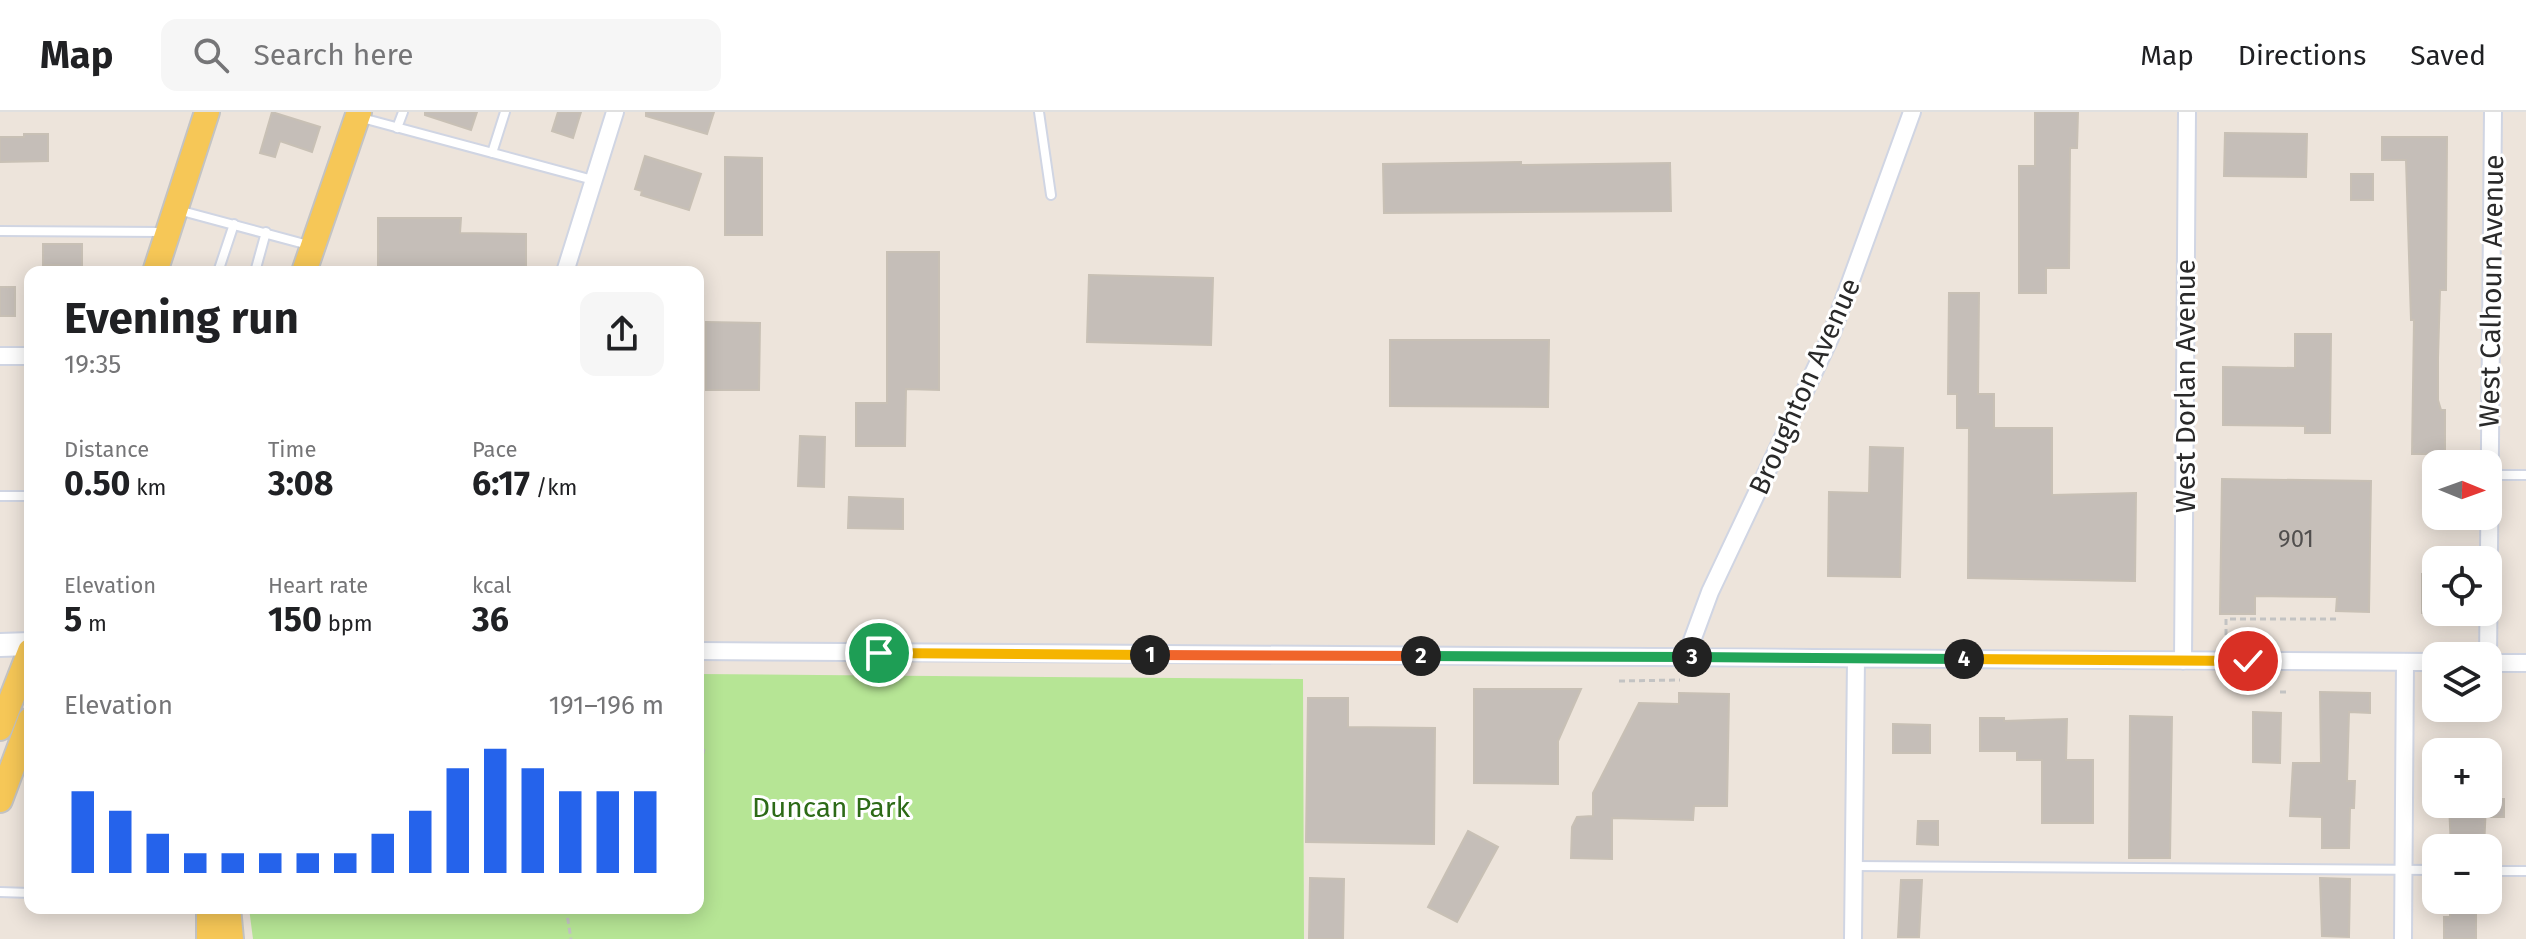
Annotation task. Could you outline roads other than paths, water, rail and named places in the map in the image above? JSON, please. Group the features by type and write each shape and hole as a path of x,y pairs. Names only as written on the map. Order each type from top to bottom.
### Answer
{"main road":[{"path":"157,266 207,112"},
{"path":"306,266 358,114"},
{"path":"0,645 24,644"},
{"path":"0,728 24,666"},
{"path":"0,800 24,736"},
{"path":"209,914 209,939"},
{"path":"229,914 231,939"}],"street":[{"path":"567,266 615,112"},
{"name":"Broughton Avenue","path":"1686,657 1710,592 1830,338 1912,112"},
{"name":"West Dorlan Avenue","path":"2183,661 2187,112"},
{"name":"West Calhoun Avenue","path":"2489,450 2493,112"},
{"path":"0,356 24,356"},
{"name":"West Calhoun Avenue","path":"2488,642 2489,530"},
{"path":"704,651 2422,662"},
{"path":"1853,939 1856,659"},
{"path":"2403,939 2405,662"},
{"path":"2502,663 2526,663"}],"lane":[{"path":"397,128 403,112"},
{"path":"492,153 505,112"},
{"path":"1039,112 1051,195"},
{"path":"358,114 397,128 593,180"},
{"path":"0,231 172,221 234,224 312,246"},
{"path":"220,266 234,224"},
{"path":"257,266 266,232"},
{"path":"2502,475 2526,475"},
{"path":"0,496 24,496"},
{"path":"1854,866 2422,870"},
{"path":"2502,871 2526,871"},
{"path":"0,892 24,893"}],"park label":[{"name":"Duncan Park","path":"831,807"}]}
